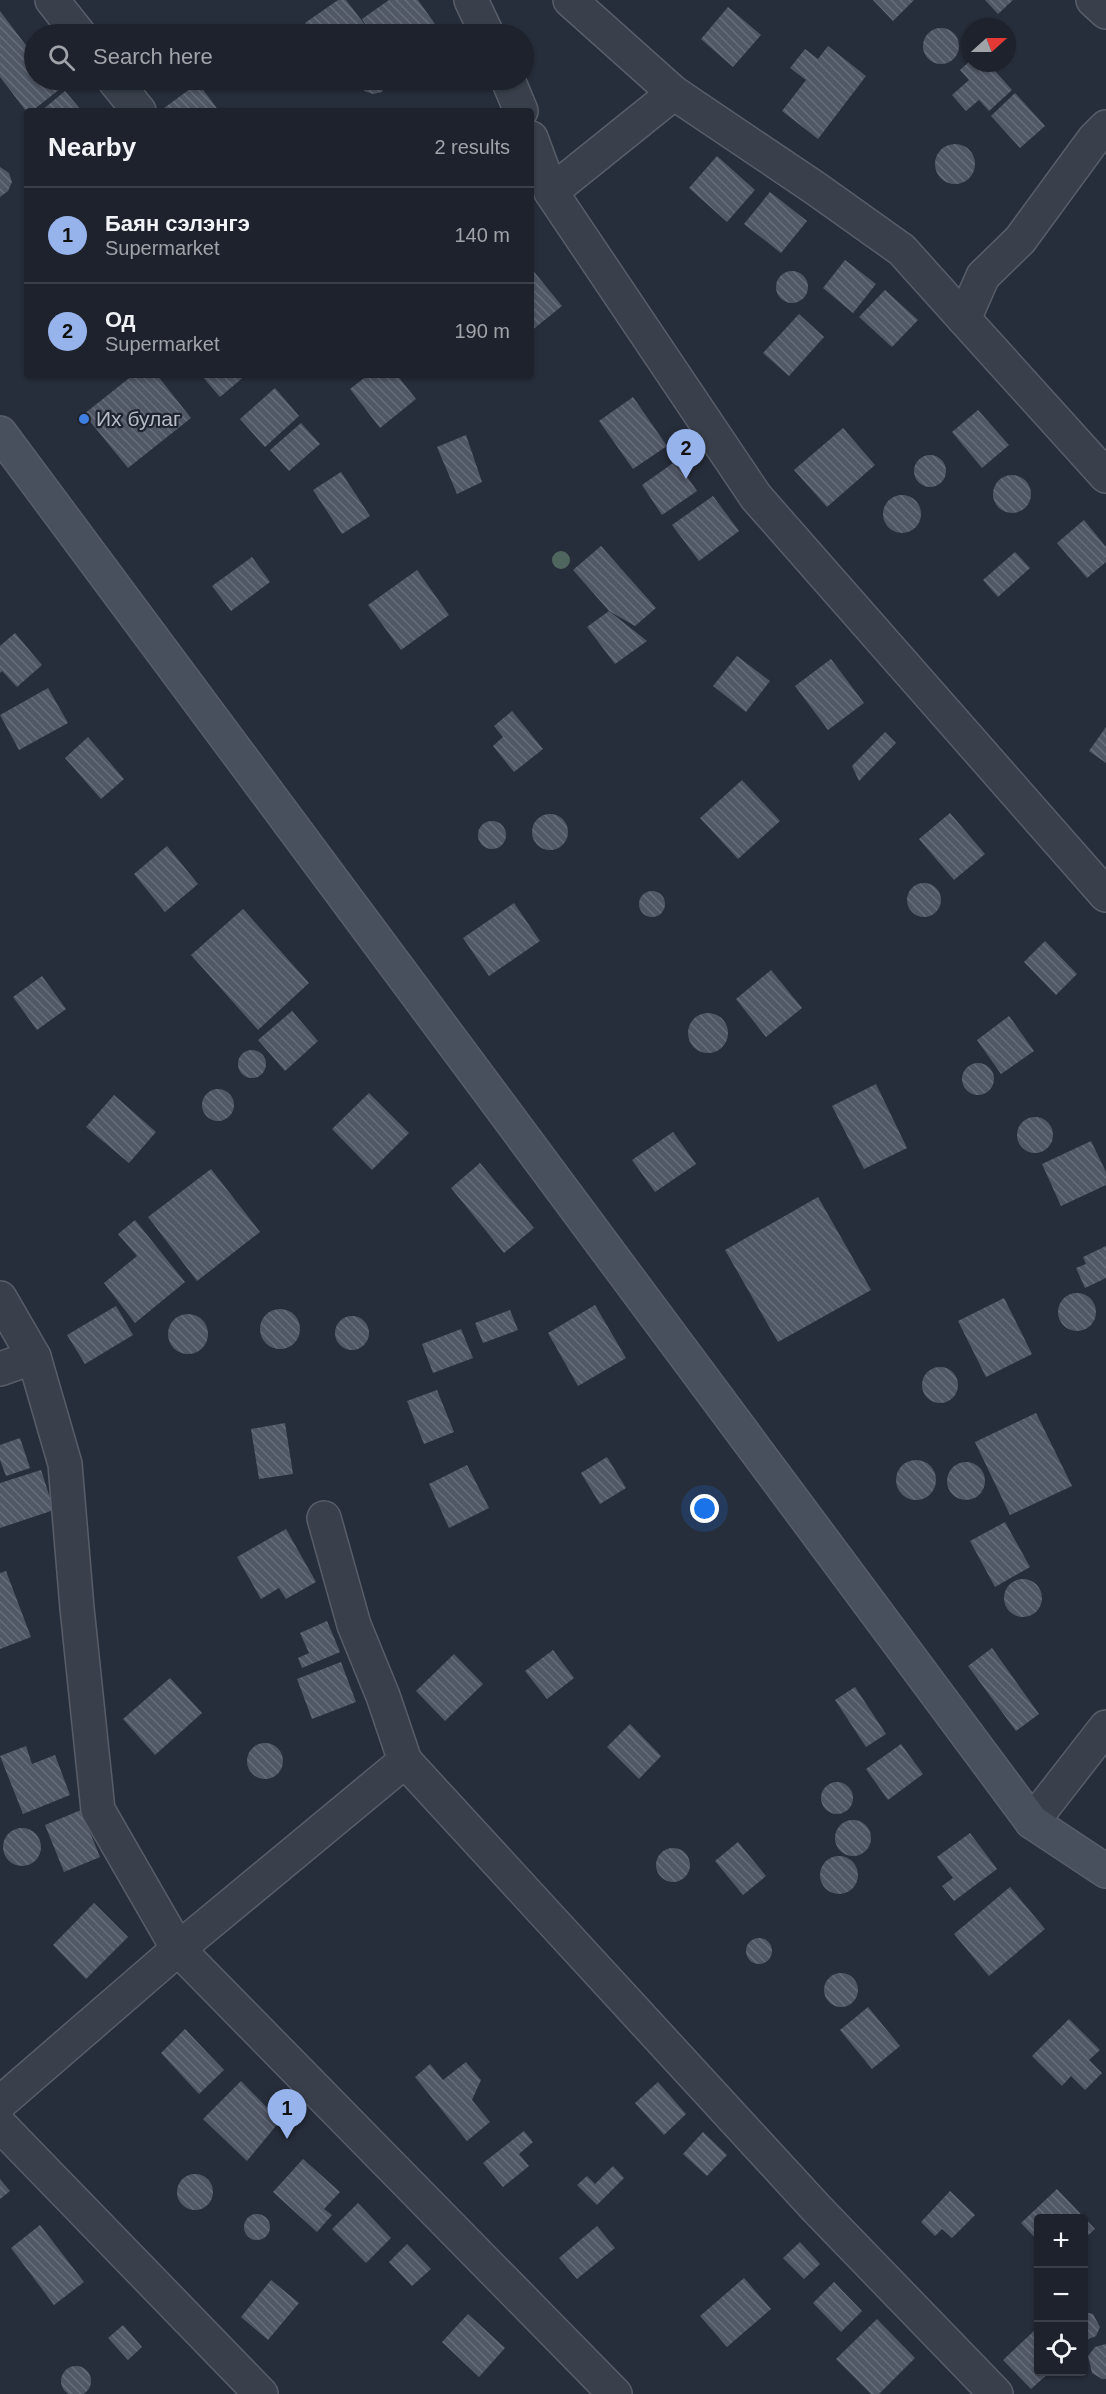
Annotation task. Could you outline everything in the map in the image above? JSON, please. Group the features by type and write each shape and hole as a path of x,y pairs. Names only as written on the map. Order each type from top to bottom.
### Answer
{"main road":[{"path":"0,433 1032,1822 1106,1871"}],"street":[{"path":"52,0 71,24"},
{"path":"471,0 482,24"},
{"path":"570,0 674,93 902,250 1106,476"},
{"path":"1093,0 1106,12"},
{"path":"122,90 137,108"},
{"path":"512,90 520,108"},
{"path":"551,192 674,93"},
{"path":"964,319 983,276 1020,240 1094,139 1106,127"},
{"path":"534,146 551,192 756,497 1106,895"},
{"path":"0,1298 34,1357 65,1464 98,1810 178,1949 615,2394"},
{"path":"0,1369 34,1357"},
{"path":"324,1518 354,1625 383,1696 405,1761 817,2210 996,2394"},
{"path":"1032,1822 1106,1727"},
{"path":"0,2103 178,1949 405,1761"},
{"path":"0,2125 261,2394"}],"building":[{"path":"338,0 346,0 364,24 306,24"},
{"path":"389,0 418,0 435,24 365,24 362,19"},
{"path":"873,0 914,0 893,21"},
{"path":"985,0 1013,0 998,14"},
{"path":"728,7 761,35 733,67 701,39"},
{"path":"0,11 24,43 24,90 59,90 36,108 24,108 0,77"},
{"path":"941,28 954,33 959,46 954,59 941,64 928,59 923,46 928,33"},
{"path":"828,46 866,76 818,139 782,111 806,80 790,68 805,49 818,59"},
{"path":"962,68 962,72 996,72 1012,90 989,111 979,100 966,111 952,95 969,80 960,70"},
{"path":"188,90 203,90 217,108 164,108"},
{"path":"363,90 383,90 373,94"},
{"path":"65,91 79,108 45,108"},
{"path":"1015,93 1045,126 1020,148 991,116"},
{"path":"955,144 963,145 969,150 974,156 974,172 969,178 963,183 955,184 947,183 941,178 936,172 935,164 936,156 941,150 947,145"},
{"path":"717,156 755,190 727,222 689,188"},
{"path":"0,167 9,173 12,182 8,191 0,197"},
{"path":"770,192 807,221 781,253 744,224"},
{"path":"845,260 876,284 853,313 823,288"},
{"path":"792,271 803,276 808,287 803,298 792,303 781,298 776,287 781,276"},
{"path":"534,272 562,306 534,329"},
{"path":"885,290 918,320 892,347 859,317"},
{"path":"799,314 824,337 789,376 763,353"},
{"path":"129,378 159,378 191,418 128,468 84,414"},
{"path":"204,378 242,378 220,397"},
{"path":"364,378 399,378 416,399 380,428 350,389"},
{"path":"275,388 299,416 265,447 240,419"},
{"path":"633,397 667,446 633,469 599,421"},
{"path":"978,410 1009,445 982,468 952,432"},
{"path":"301,423 320,444 289,471 270,450"},
{"path":"843,428 875,465 827,507 794,470"},
{"path":"466,435 482,482 457,494 437,447"},
{"path":"930,455 941,460 946,471 941,482 930,487 919,482 914,471 919,460"},
{"path":"676,461 697,491 662,515 642,485"},
{"path":"341,472 370,516 342,534 313,490"},
{"path":"1012,475 1019,476 1025,481 1030,487 1030,501 1025,507 1019,512 1012,513 1005,512 999,507 994,501 993,494 994,487 999,481 1005,476"},
{"path":"902,495 915,501 921,514 915,527 902,533 889,527 883,514 889,501"},
{"path":"713,496 739,531 699,561 672,525"},
{"path":"1084,520 1106,547 1106,562 1087,578 1057,543"},
{"path":"601,546 656,608 635,626 609,611 573,570"},
{"path":"1015,552 1030,568 998,597 983,580"},
{"path":"252,557 270,582 231,611 212,586"},
{"path":"417,570 449,615 401,650 368,605"},
{"path":"609,611 647,641 615,664 587,627"},
{"path":"15,633 42,665 17,687 2,671 0,673 0,646"},
{"path":"737,656 770,681 746,712 713,686"},
{"path":"831,659 864,703 828,730 795,686"},
{"path":"48,688 68,723 19,750 0,715"},
{"path":"512,711 543,749 514,772 493,746 503,737 494,726"},
{"path":"1106,727 1106,763 1089,751"},
{"path":"885,732 896,743 859,781 852,766"},
{"path":"88,737 124,779 101,799 65,758"},
{"path":"742,780 780,821 738,859 700,818"},
{"path":"950,813 985,854 954,880 919,839"},
{"path":"550,814 563,819 568,832 563,845 550,850 537,845 532,832 537,819"},
{"path":"492,821 502,825 506,835 502,845 492,849 482,845 478,835 482,825"},
{"path":"167,846 198,884 165,912 134,874"},
{"path":"924,883 936,888 941,900 936,912 924,917 912,912 907,900 912,888"},
{"path":"652,891 661,895 665,904 661,913 652,917 643,913 639,904 643,895"},
{"path":"514,903 540,941 489,976 463,938"},
{"path":"243,909 309,983 258,1030 191,955"},
{"path":"1045,941 1077,974 1056,995 1024,962"},
{"path":"771,970 802,1008 766,1037 736,999"},
{"path":"42,976 66,1009 37,1030 13,997"},
{"path":"292,1011 318,1041 285,1071 258,1040"},
{"path":"708,1013 722,1019 728,1033 722,1047 708,1053 694,1047 688,1033 694,1019"},
{"path":"1009,1016 1034,1051 1001,1074 977,1040"},
{"path":"252,1050 262,1054 266,1064 262,1074 252,1078 242,1074 238,1064 242,1054"},
{"path":"978,1063 989,1068 994,1079 989,1090 978,1095 967,1090 962,1079 967,1068"},
{"path":"876,1084 907,1148 864,1169 832,1106"},
{"path":"218,1089 229,1094 234,1105 229,1116 218,1121 207,1116 202,1105 207,1094"},
{"path":"369,1093 409,1133 372,1170 332,1129"},
{"path":"114,1095 156,1132 129,1163 86,1127"},
{"path":"1035,1117 1047,1123 1053,1135 1047,1147 1035,1153 1023,1147 1017,1135 1023,1123"},
{"path":"673,1132 696,1164 655,1192 632,1160"},
{"path":"1091,1141 1106,1172 1106,1185 1061,1206 1042,1164"},
{"path":"480,1163 534,1228 504,1253 451,1188"},
{"path":"211,1169 260,1232 197,1281 148,1217"},
{"path":"818,1197 871,1290 778,1342 725,1250"},
{"path":"135,1220 185,1282 135,1323 104,1283 137,1256 118,1234"},
{"path":"1106,1246 1106,1278 1085,1288 1076,1268 1086,1264 1083,1257"},
{"path":"1077,1293 1091,1298 1096,1312 1091,1326 1077,1331 1063,1326 1058,1312 1063,1298"},
{"path":"1004,1298 1032,1354 986,1377 958,1321"},
{"path":"595,1305 626,1358 578,1386 548,1333"},
{"path":"116,1306 133,1335 85,1364 67,1335"},
{"path":"280,1309 288,1310 294,1315 299,1321 299,1337 294,1343 288,1348 280,1349 272,1348 266,1343 261,1337 260,1329 261,1321 266,1315 272,1310"},
{"path":"510,1310 518,1330 483,1343 475,1323"},
{"path":"188,1314 202,1320 208,1334 202,1348 188,1354 174,1348 168,1334 174,1320"},
{"path":"352,1316 364,1321 369,1333 364,1345 352,1350 340,1345 335,1333 340,1321"},
{"path":"461,1329 473,1358 433,1373 422,1344"},
{"path":"940,1367 953,1372 958,1385 953,1398 940,1403 927,1398 922,1385 927,1372"},
{"path":"437,1390 454,1432 424,1444 407,1401"},
{"path":"1036,1413 1072,1486 1010,1515 975,1442"},
{"path":"285,1423 293,1474 259,1479 251,1429"},
{"path":"20,1438 30,1468 6,1476 0,1460 0,1445"},
{"path":"607,1457 626,1488 600,1504 581,1473"},
{"path":"916,1460 924,1461 930,1466 935,1472 935,1488 930,1494 924,1499 916,1500 908,1499 902,1494 897,1488 896,1480 897,1472 902,1466 908,1461"},
{"path":"966,1462 980,1467 985,1481 980,1495 966,1500 952,1495 947,1481 952,1467"},
{"path":"467,1465 489,1508 449,1528 429,1484"},
{"path":"41,1470 54,1510 0,1528 0,1483"},
{"path":"1005,1522 1030,1567 995,1587 970,1541"},
{"path":"286,1529 316,1582 286,1599 279,1588 261,1599 237,1557"},
{"path":"6,1571 31,1637 0,1649 0,1573"},
{"path":"1023,1579 1036,1585 1042,1598 1036,1611 1023,1617 1010,1611 1004,1598 1010,1585"},
{"path":"327,1621 340,1652 302,1668 298,1658 309,1653 300,1633"},
{"path":"992,1648 1039,1714 1016,1731 968,1666"},
{"path":"553,1650 574,1678 547,1699 525,1671"},
{"path":"454,1654 483,1684 445,1721 416,1691"},
{"path":"341,1662 356,1702 312,1719 297,1679"},
{"path":"170,1678 202,1713 155,1755 123,1719"},
{"path":"855,1687 886,1734 866,1747 835,1700"},
{"path":"630,1724 661,1756 639,1779 607,1747"},
{"path":"265,1743 278,1748 283,1761 278,1774 265,1779 252,1774 247,1761 252,1748"},
{"path":"901,1744 923,1774 888,1800 866,1769"},
{"path":"26,1746 32,1764 55,1755 70,1795 23,1814 0,1756"},
{"path":"837,1782 849,1786 853,1798 849,1810 837,1814 825,1810 821,1798 825,1786"},
{"path":"81,1810 100,1857 64,1872 45,1825"},
{"path":"853,1820 866,1825 871,1838 866,1851 853,1856 840,1851 835,1838 840,1825"},
{"path":"22,1828 35,1834 41,1847 35,1860 22,1866 9,1860 3,1847 9,1834"},
{"path":"970,1833 997,1869 954,1901 942,1886 953,1878 937,1857"},
{"path":"738,1842 766,1876 743,1895 715,1861"},
{"path":"673,1848 685,1853 690,1865 685,1877 673,1882 661,1877 656,1865 661,1853"},
{"path":"839,1856 852,1862 858,1875 852,1888 839,1894 826,1888 820,1875 826,1862"},
{"path":"1010,1887 1045,1929 989,1976 954,1934"},
{"path":"94,1903 128,1937 86,1979 53,1945"},
{"path":"759,1938 768,1942 772,1951 768,1960 759,1964 750,1960 746,1951 750,1942"},
{"path":"841,1973 853,1978 858,1990 853,2002 841,2007 829,2002 824,1990 829,1978"},
{"path":"868,2007 900,2046 872,2069 840,2030"},
{"path":"1069,2019 1100,2050 1089,2060 1102,2073 1085,2090 1071,2076 1062,2086 1032,2056"},
{"path":"185,2029 224,2070 199,2094 161,2053"},
{"path":"466,2062 481,2080 472,2100 490,2122 467,2141 415,2077 430,2064 443,2080"},
{"path":"241,2081 280,2121 247,2161 203,2119"},
{"path":"658,2082 686,2114 664,2135 635,2103"},
{"path":"524,2131 533,2142 519,2154 529,2166 503,2187 483,2163"},
{"path":"703,2132 727,2155 707,2176 683,2154"},
{"path":"303,2159 340,2192 324,2209 332,2215 317,2232 273,2192"},
{"path":"613,2166 624,2178 597,2205 577,2185 587,2176 595,2184"},
{"path":"195,2174 208,2179 213,2192 208,2205 195,2210 182,2205 177,2192 182,2179"},
{"path":"0,2179 10,2191 0,2199"},
{"path":"1057,2189 1081,2214 1034,2214 1034,2237 1021,2223"},
{"path":"950,2191 975,2215 952,2238 942,2229 935,2236 921,2222"},
{"path":"358,2203 391,2238 366,2263 332,2229"},
{"path":"257,2214 266,2218 270,2227 266,2236 257,2240 248,2236 244,2227 248,2218"},
{"path":"1088,2222 1095,2229 1088,2235"},
{"path":"40,2225 84,2282 54,2305 11,2248"},
{"path":"597,2226 615,2248 577,2279 559,2258"},
{"path":"800,2242 820,2264 804,2279 783,2258"},
{"path":"407,2244 431,2269 412,2286 389,2262"},
{"path":"744,2278 771,2309 727,2347 700,2316"},
{"path":"271,2280 299,2303 268,2340 241,2317"},
{"path":"834,2282 862,2311 841,2332 813,2303"},
{"path":"1088,2313 1093,2314 1100,2327 1096,2336 1088,2339"},
{"path":"468,2314 505,2348 479,2377 442,2342"},
{"path":"877,2319 915,2358 879,2394 871,2394 836,2359"},
{"path":"123,2325 142,2347 128,2360 108,2338"},
{"path":"1034,2331 1034,2376 1046,2376 1031,2389 1003,2360"},
{"path":"1106,2344 1106,2379 1092,2373 1088,2356 1095,2347"},
{"path":"70,2367 82,2367 90,2375 90,2387 82,2395 70,2395 62,2387 62,2375"}],"place":[{"name":"Их булаг","path":"84,419"},
{"name":"Од","path":"686,479"},
{"name":"Баян сэлэнгэ","path":"287,2139"}]}
